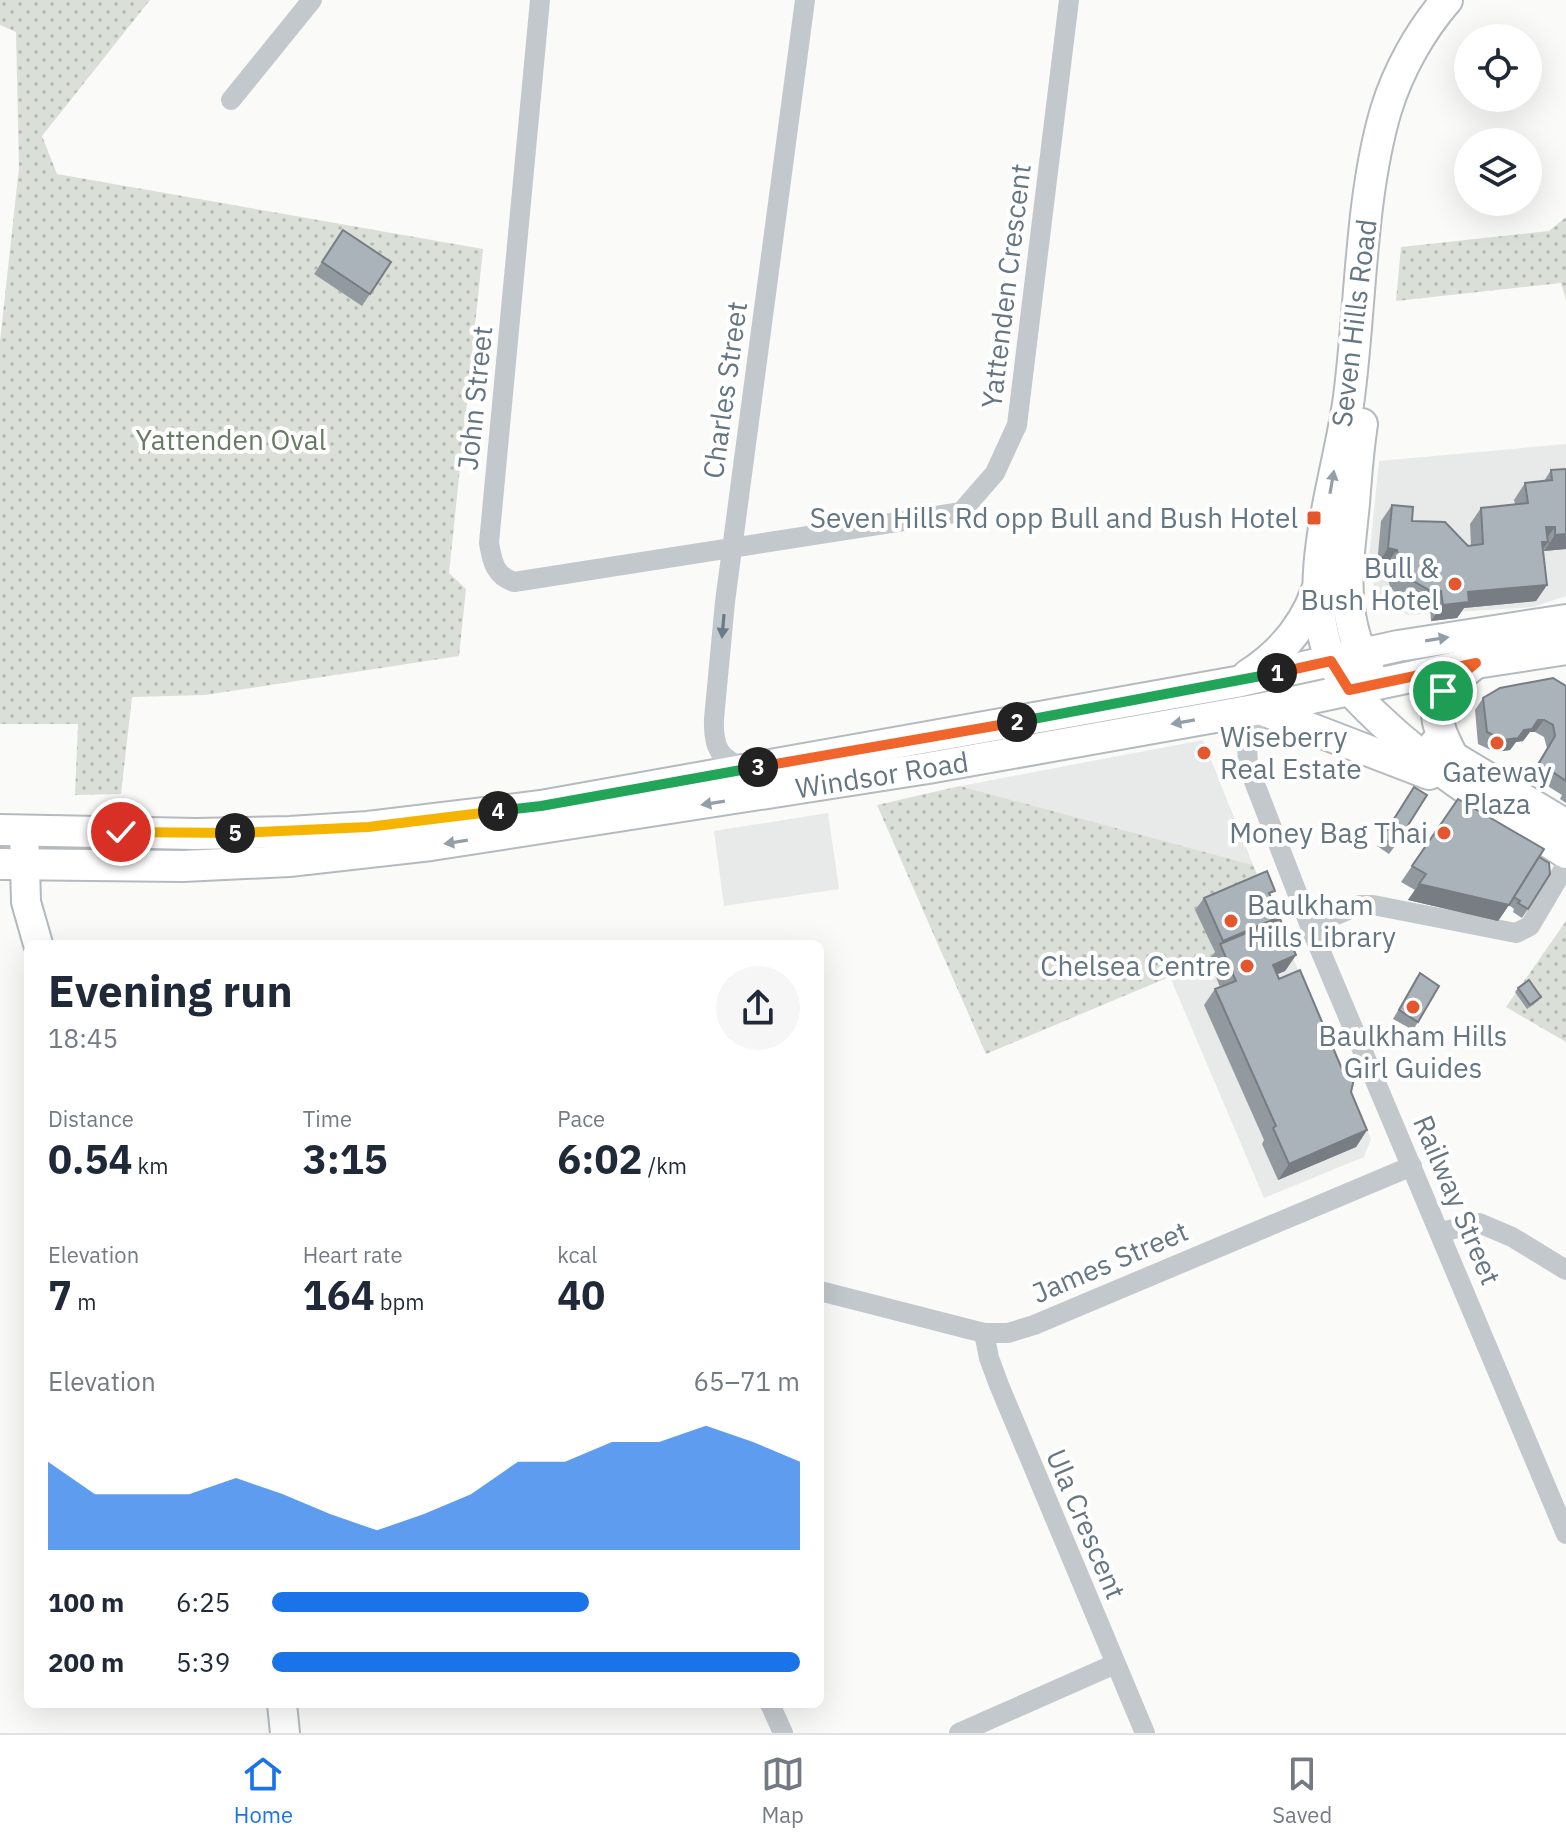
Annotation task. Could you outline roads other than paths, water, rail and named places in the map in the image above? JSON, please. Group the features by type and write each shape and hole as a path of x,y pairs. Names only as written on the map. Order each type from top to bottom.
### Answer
{"main road":[{"name":"Seven Hills Road","path":"1346,657 1320,618 1319,587 1329,502 1349,401 1373,166 1386,108 1409,55 1426,26 1447,0"},
{"name":"Seven Hills Road","path":"1346,657 1350,620 1346,565 1388,171 1401,120 1420,74 1447,27 1471,0"},
{"path":"1236,682 1284,647 1311,607 1319,587"},
{"name":"Windsor Road","path":"12,830 241,833 368,827 541,806 1236,682 1346,657 1519,625 1566,620"},
{"name":"Windsor Road","path":"12,864 183,866 374,853 928,768 1260,709 1476,663 1566,649"},
{"path":"1346,657 1363,687 1412,751 1461,787 1566,853"},
{"path":"1453,757 1438,729 1437,708 1443,691 1476,663"},
{"path":"1363,687 1386,699 1412,726 1453,757 1566,825"},
{"path":"1260,709 1461,787"},
{"path":"12,830 12,864 37,940"},
{"path":"282,1708 285,1733"}],"street":[{"path":"231,100 312,0"},
{"name":"John Street","path":"540,0 494,475 489,543 491,558 504,579 514,582 727,550"},
{"name":"Charles Street","path":"748,769 729,763 720,753 713,737 727,550 805,0"},
{"name":"Yattenden Crescent","path":"727,550 961,512 995,473 1017,425 1069,0"},
{"name":"Railway Street","path":"1260,709 1246,753 1258,789 1310,926 1566,1534"},
{"path":"1310,926 1360,905 1373,905 1516,933 1530,926 1566,865"},
{"name":"James Street","path":"824,1292 984,1333 1008,1333 1034,1325 1412,1166"},
{"path":"1441,1232 1479,1223 1512,1237 1566,1270"},
{"name":"Ula Crescent","path":"984,1333 989,1358 1004,1399 1145,1733"},
{"path":"959,1733 1115,1664"},
{"path":"772,1708 783,1733"}],"place":[{"name":"Seven Hills Rd opp Bull and Bush Hotel","path":"1314,518"},
{"name":"Bull & Bush Hotel","path":"1455,584"},
{"name":"Gateway Plaza","path":"1497,743"},
{"name":"Wiseberry Real Estate","path":"1204,753"},
{"name":"Money Bag Thai","path":"1444,833"},
{"name":"Baulkham Hills Library","path":"1231,921"},
{"name":"Chelsea Centre","path":"1247,966"},
{"name":"Baulkham Hills Girl Guides","path":"1413,1007"}],"park label":[{"name":"Yattenden Oval","path":"231,440"}]}
